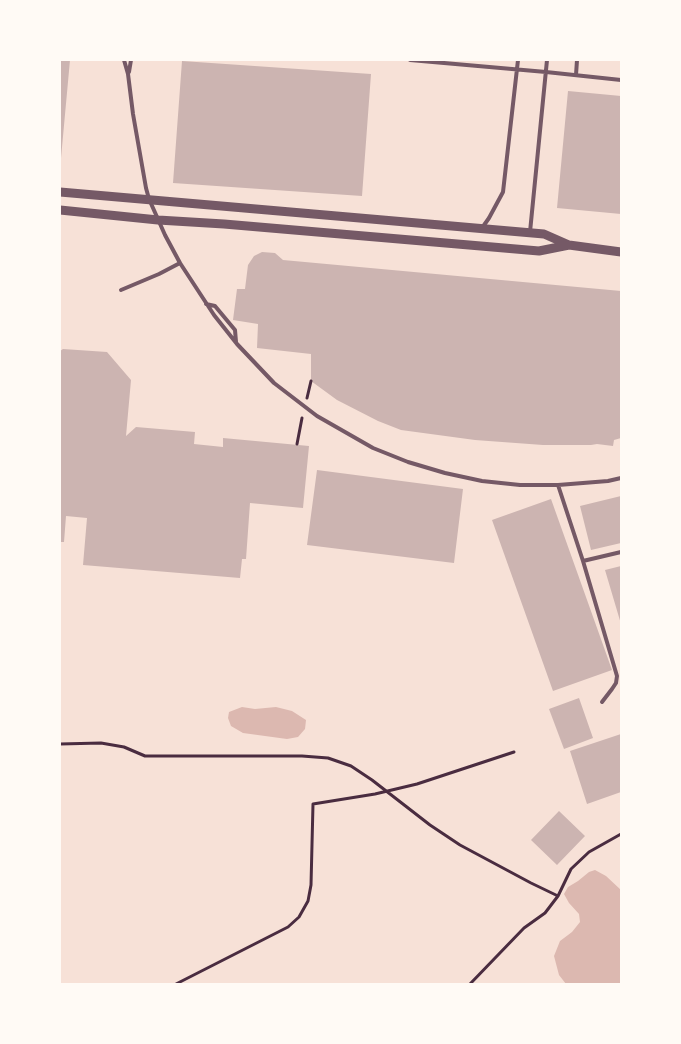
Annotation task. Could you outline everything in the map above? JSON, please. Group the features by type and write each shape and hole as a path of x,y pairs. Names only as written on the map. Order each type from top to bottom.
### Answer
{"street":[{"path":"60,192 149,198 530,232 544,234 569,245 621,252"},
{"path":"60,210 158,220 539,251 569,245"}],"lane":[{"path":"124,60 128,74 140,160 149,198 158,220 172,250 206,304 237,344 274,383 331,425 373,448 408,462 445,473 482,481 520,485 558,485 608,481 621,478"},
{"path":"128,74 131,60"},
{"path":"410,60 621,80"},
{"path":"482,228 503,192 518,60"},
{"path":"530,232 547,60"},
{"path":"576,75 577,60"},
{"path":"120,290 180,263"},
{"path":"206,304 215,306 234,330 237,344"},
{"path":"558,485 617,676 616,683 602,702"},
{"path":"583,561 621,552"}],"path":[{"path":"297,444 299,432"},
{"path":"60,744 101,743 124,747 145,756 302,756 328,758 351,766 460,845 558,896"},
{"path":"176,984 288,927 299,917 308,901 311,885 313,804 417,784 514,752"},
{"path":"470,984 524,928 545,913 558,896 571,869 589,852 621,834"}],"shaded area":[{"path":"242,707 255,709 276,707 292,711 306,720 305,729 298,737 287,739 243,733 231,726 228,718 229,712"},
{"path":"595,870 606,876 621,890 621,984 566,984 559,975 554,956 560,941 572,932 580,922 579,914 564,894 568,887 589,872"}],"building":[{"path":"60,60 70,60 61,158 60,158"},
{"path":"182,61 371,74 362,196 173,183"},
{"path":"568,91 621,96 621,214 557,208"},
{"path":"262,252 275,253 283,260 621,291 621,438 614,440 613,446 597,444 543,445 475,440 401,430 378,421 337,400 311,381 311,354 257,348 258,324 233,320 237,289 245,289 248,265 254,256"},
{"path":"63,349 107,352 131,380 126,436 136,427 195,432 194,444 223,447 223,438 309,446 303,508 250,503 246,559 242,559 240,578 83,565 87,518 66,516 64,542 60,542 60,351"},
{"path":"317,470 463,489 454,563 307,545"},
{"path":"621,496 621,543 591,550 580,506"},
{"path":"551,499 612,670 553,691 492,520"},
{"path":"621,566 621,624 605,570"},
{"path":"579,698 593,738 564,749 549,709"},
{"path":"621,734 621,792 587,804 570,751"},
{"path":"559,811 585,836 557,865 531,840"}]}
